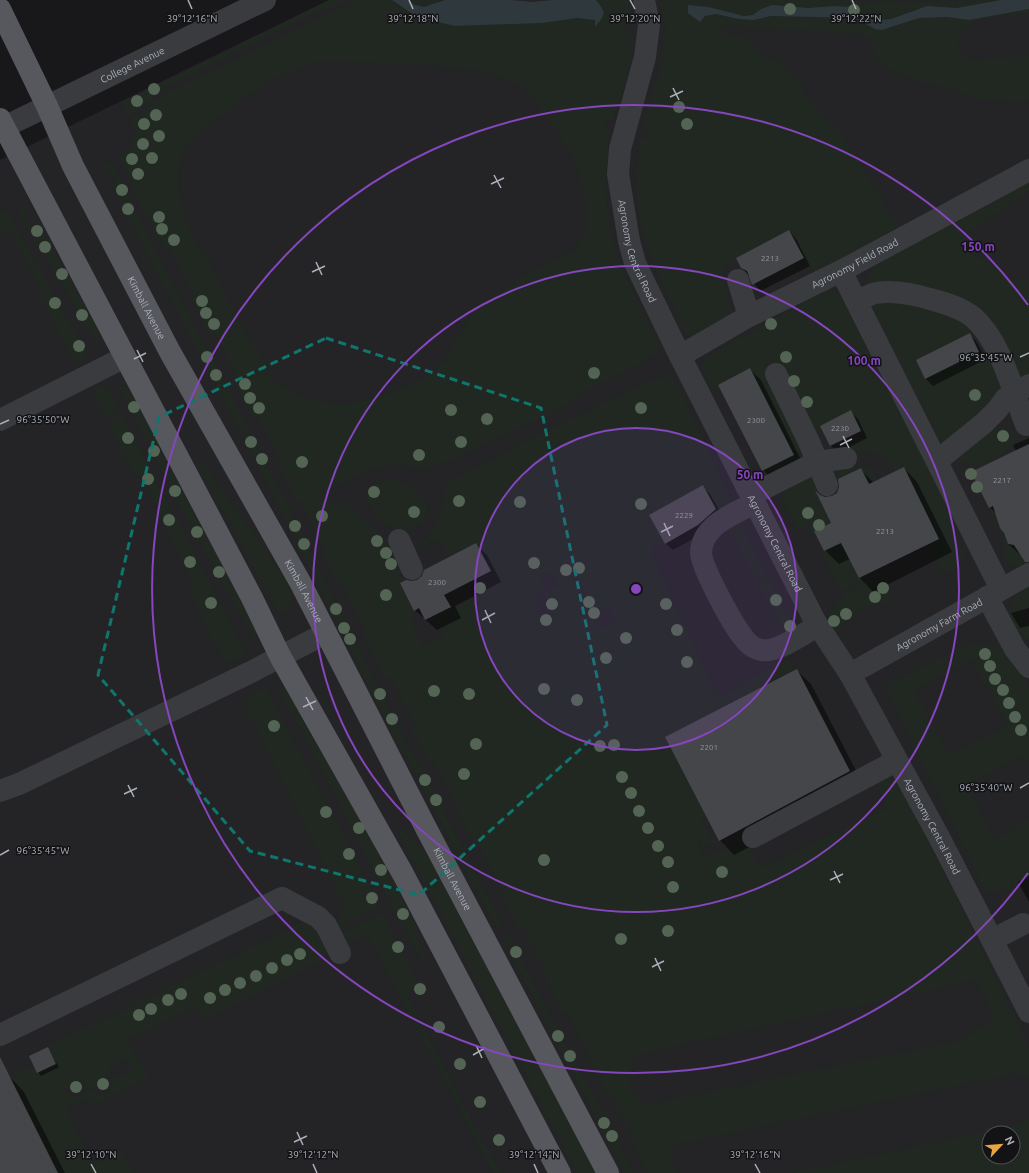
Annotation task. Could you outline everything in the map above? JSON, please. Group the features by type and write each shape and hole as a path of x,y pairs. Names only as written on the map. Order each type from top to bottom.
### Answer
{"main road":[{"name":"Kimball Avenue","path":"0,9 47,106 73,166 170,352 274,534 423,823 608,1173"},
{"path":"1,125 252,598 280,656 403,874 560,1173"}],"street":[{"name":"College Avenue","path":"1,125 47,106 265,0"},
{"name":"Agronomy Central Road","path":"644,0 649,25 645,57 620,149 618,174 627,235 635,262 680,356 818,626 850,674 896,761 939,837 1029,1012"},
{"name":"Agronomy Field Road","path":"680,356 749,316 841,271 1029,170"},
{"path":"841,271 937,461 994,593 1014,649 1029,667"},
{"path":"738,280 749,316"},
{"path":"856,301 876,293 899,292 921,296 951,305 974,318 982,339 1021,389 1026,424"},
{"path":"0,420 125,357"},
{"path":"776,374 818,448 827,485"},
{"path":"937,461 984,423 1006,398 1021,389"},
{"path":"818,448 753,499 711,529 705,538 700,552 703,564 729,614 742,636 752,646 762,650 772,650 818,626"},
{"path":"818,448 846,458"},
{"path":"399,540 412,569"},
{"name":"Agronomy Farm Road","path":"850,674 1029,574"},
{"path":"0,791 19,784 326,633"},
{"path":"753,837 896,761"},
{"path":"0,1035 282,898 318,917 326,925 340,953"},
{"path":"992,940 1023,924"}],"highlighted area":[{"path":"326,338 541,408 607,725 419,895 250,851 98,675 159,417"}],"shaded area":[{"path":"329,0 1029,0 1029,1173 0,1173 0,160"},
{"path":"329,0 349,0 302,19 164,87 140,109 128,115 122,102"},
{"path":"359,0 392,0 417,17 455,26 542,23 577,18 595,20 595,27 603,9 596,0 628,0 633,26 626,26 627,36 633,37 633,55 613,121 606,119 604,129 611,131 606,173 608,215 618,256 628,282 658,343 659,351 648,359 590,388 558,410 439,465 425,467 379,467 332,488 328,493 329,501 336,505 346,503 350,504 391,548 403,581 400,583 414,610 412,611 415,618 410,621 424,647 445,636 436,618 476,598 469,583 491,571 476,543 449,556 440,538 412,553 411,548 425,541 434,530 447,486 456,478 531,438 644,383 663,376 670,376 676,381 728,493 731,504 723,515 696,529 695,527 719,514 703,486 649,515 665,543 687,532 688,534 666,544 657,545 651,549 651,553 717,695 722,695 789,659 794,670 665,737 706,815 700,818 710,838 713,841 718,839 720,842 708,847 700,840 698,843 701,855 704,857 723,848 726,852 746,846 757,863 762,867 887,808 877,787 879,780 888,777 899,782 1029,1047 1029,1077 1026,1074 1012,1074 679,1144 673,1146 671,1157 676,1173 648,1173 633,1145 636,1144 612,1096 608,1097 589,1061 591,1060 567,1011 563,1013 544,978 548,976 524,928 519,930 500,894 503,893 478,845 475,846 456,810 459,808 434,760 429,763 411,728 415,725 391,677 386,679 363,636 367,633 343,585 339,587 322,551 325,549 301,501 298,502 280,466 283,464 258,416 254,418 235,382 239,380 214,332 210,334 191,299 195,297 170,249 166,251 147,215 145,217 119,157 129,152 136,130 130,118 143,112 161,95","holes":["320,61 427,65 485,72 510,80 529,91 571,153 581,179 587,212 587,231 576,249 523,276 476,309 456,341 447,359 429,376 388,394 349,403 334,404 304,398 276,382 233,312 211,266 196,242 185,216 179,193 178,172 183,152 204,128 268,82 305,65","553,571 559,585 545,592 539,578","573,575 578,578 596,614 609,608 616,621 599,629 572,578","543,593 553,615 543,620 532,598","972,980 984,993 988,1002 991,1021 960,1041 644,1105 635,1095 630,1083 630,1071 634,1058 657,1050"]},
{"path":"392,0 408,0 415,5 424,7 445,0 510,0 533,2 552,0 596,0 602,8 603,17 595,27 595,20 577,18 542,23 455,26 417,17"},
{"path":"408,0 436,0 436,3 422,6"},
{"path":"659,0 819,0 881,2 1001,0 967,8 917,9 891,19 881,20 873,20 849,7 761,9 754,13 742,16 729,14 702,6 688,6 688,9 705,16 716,14 738,19 754,20 771,16 855,18 875,29 882,30 919,18 947,17 969,20 1029,9 1029,14 995,17 977,21 964,29 958,41 957,49 964,57 977,60 1029,55 1029,100 1020,102 974,99 953,89 924,83 895,73 875,58 872,43 865,35 730,26 722,28 725,35 746,38 758,51 779,62 794,76 813,104 837,129 851,148 893,218 904,230 816,273 809,267 789,230 736,258 739,265 729,262 725,268 724,276 729,299 729,314 724,320 694,337 688,335 684,329 650,256 641,225 637,201 640,139 645,139 647,128 642,127 662,63 663,35 668,35 668,25 664,25"},
{"path":"1001,0 1029,0 1029,9 969,20 947,17 919,18 882,30 875,29 855,18 771,16 754,20 738,19 716,14 705,16 700,22 688,13 688,5 708,7 744,16 753,15 761,9 772,5 808,8 834,6 849,7 873,20 881,20 891,19 927,6 957,8"},
{"path":"112,162 138,217 283,496 385,701 634,1173 625,1173 502,938 508,935 502,925 496,927 378,705 282,512 119,201 112,185 116,183 108,169 104,170 101,167"},
{"path":"1029,179 1029,192 967,233 964,244 972,254 992,264 1010,278 1029,281 1029,379 1020,384 987,320 868,288 867,280 871,270 879,261"},
{"path":"27,204 29,210 25,211 33,226 37,224 40,227 99,331 98,346 18,209"},
{"path":"0,207 5,213 8,212 84,348 88,358 75,365 38,293 42,291 17,243 12,244 14,237 0,231"},
{"path":"826,290 833,290 846,296 945,502 959,538 964,561 960,567 943,576 928,544 939,538 904,467 895,471 884,458 870,452 837,452 864,438 851,411 821,426 822,429 815,435 773,362 765,365 777,388 802,448 799,449 795,459 790,465 782,468 771,466 794,455 750,368 718,384 720,388 713,390 701,366 706,357"},
{"path":"874,303 907,304 956,316 975,333 971,335 969,333 916,360 925,379 979,352 985,346 998,379 998,398 946,448 940,441 874,309"},
{"path":"105,385 109,388 119,410 108,416 103,415 93,395 97,387"},
{"path":"118,385 125,387 131,393 253,623 256,632 256,643 190,526"},
{"path":"122,415 243,646 245,656 232,663 223,662 187,588 194,585 141,475 134,478 108,425 112,420"},
{"path":"1005,426 1011,430 1017,441 1012,444 1013,447 975,466 972,461 962,464 961,454 967,447 989,433"},
{"path":"203,463 283,575 292,593 292,602 286,611 281,612 275,607 198,466"},
{"path":"869,466 875,477 879,479 869,484 861,468 834,481 833,478 839,470"},
{"path":"809,476 814,481 818,489 816,490 831,523 814,531 815,534 812,535 808,527 800,528 797,526 785,505 782,496 787,488"},
{"path":"396,480 416,489 423,496 427,504 427,513 424,521 417,528 405,534 398,532 380,519 367,502 364,495 366,490 373,484 381,481"},
{"path":"1024,491 1018,550 1021,556 1029,558 1029,565 1017,567 1006,561 1004,543 989,508"},
{"path":"739,522 766,576 757,581 730,527"},
{"path":"841,543 859,578 872,572 873,575 841,591 821,552"},
{"path":"879,576 892,602 866,607 852,616 837,631 833,630 827,617 846,591"},
{"path":"768,579 794,630 785,635 758,583"},
{"path":"1029,588 1029,607 1022,610 1020,616 1023,621 1029,622 1029,640 1021,635 1016,628 1012,621 1010,612 1014,598 1020,592"},
{"path":"982,643 995,646 1010,656 1029,687 1029,764 1024,755 966,785 994,839 1029,820 1029,875 1017,882 1019,885 1007,890 988,892 983,887 886,688 893,681 969,644","holes":["972,659 1007,725 949,756 914,690"]},
{"path":"277,685 291,692 408,909 404,911 409,920 414,920 427,966 424,967"},
{"path":"266,688 380,906 339,928 338,919 346,909 244,704 249,695"},
{"path":"401,827 428,857 438,871 597,1173 577,1173 399,834"},
{"path":"382,912 417,983 415,990 406,994 500,1173 493,1173 368,935 348,943 342,934"},
{"path":"304,921 316,930 327,949 327,954 324,959 204,1020 198,1006 127,1040 149,1078 90,1107 86,1099 66,1108 94,1166 122,1152 132,1173 0,1173 10,1077 33,1065 29,1056","holes":["128,1059 130,1065 129,1070 121,1077 113,1076 107,1069","111,1077 113,1085 108,1093 99,1096 90,1088","85,1079 87,1086 85,1092 80,1096 73,1097 64,1091 64,1089"]},
{"path":"1029,1120 1029,1173 792,1173 981,1133 981,1165 1021,1165 1021,1125 1017,1125"}],"building":[{"path":"789,230 804,258 752,285 747,271 741,268 736,258"},
{"path":"970,333 979,352 925,379 916,360"},
{"path":"750,368 794,455 762,471 718,385"},
{"path":"851,410 861,431 830,446 820,426"},
{"path":"1029,444 1029,562 1025,562 1014,545 1008,544 1004,533 1000,528 993,506 989,508 971,472"},
{"path":"904,467 939,539 859,578 841,543 824,551 814,531 831,523 815,490 820,495 825,497 832,496 837,493 839,487 838,479 861,468 869,484"},
{"path":"703,485 716,509 698,525 665,544 649,515"},
{"path":"476,543 491,571 444,595 451,607 425,620 419,608 414,611 400,583 406,580 417,580 422,576 424,570"},
{"path":"797,669 850,771 719,841 665,737"},
{"path":"48,1047 56,1064 37,1073 29,1056"},
{"path":"0,1057 58,1173 0,1173"}]}
